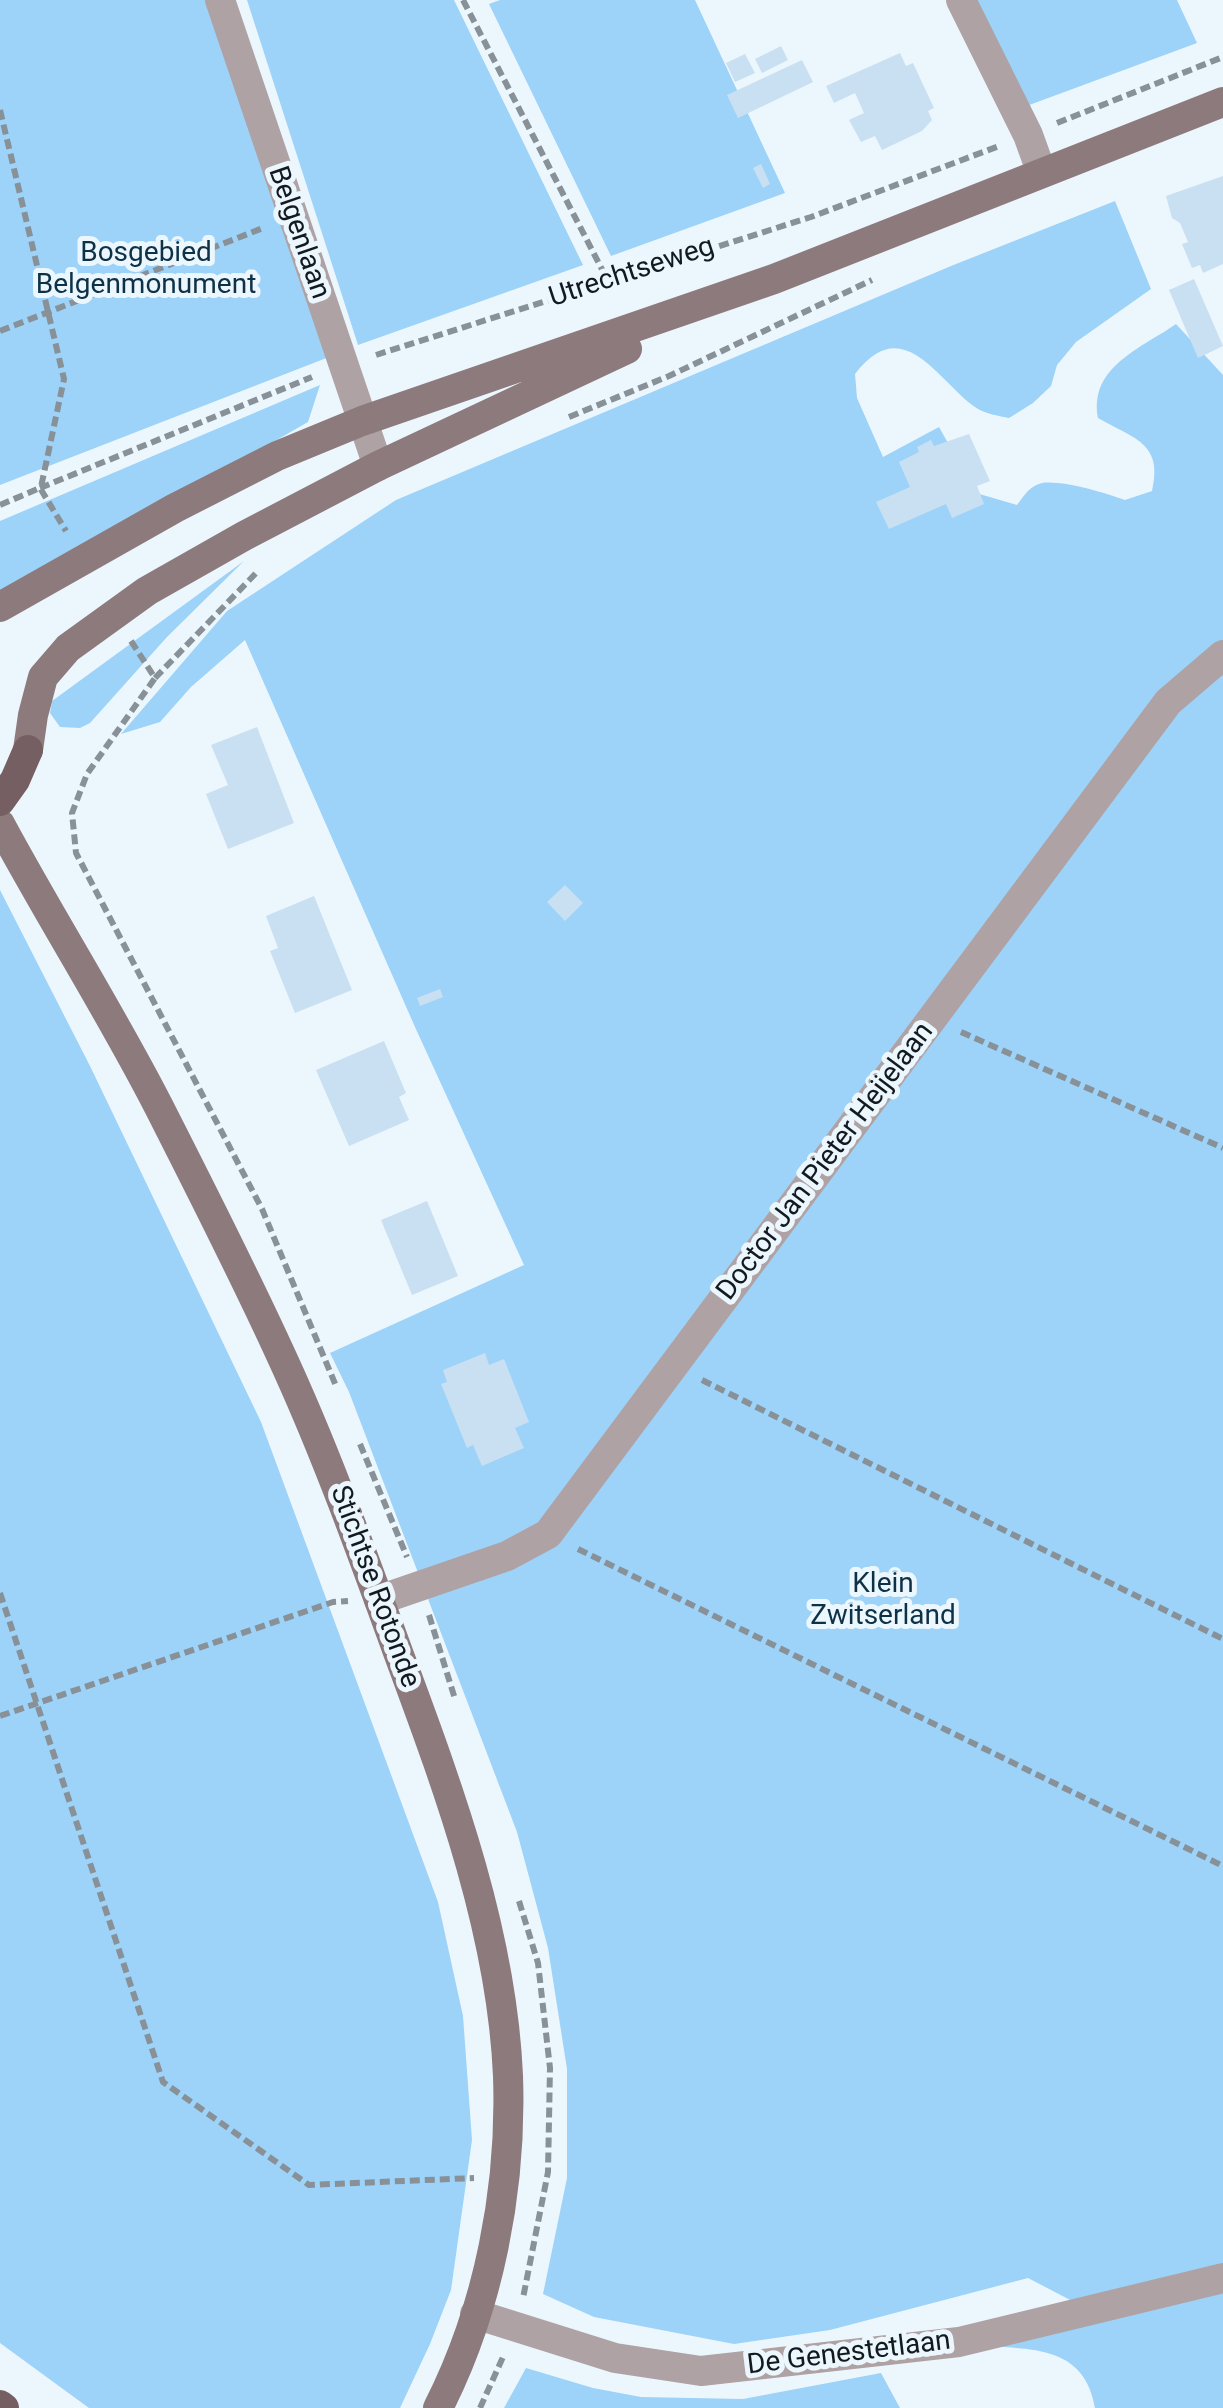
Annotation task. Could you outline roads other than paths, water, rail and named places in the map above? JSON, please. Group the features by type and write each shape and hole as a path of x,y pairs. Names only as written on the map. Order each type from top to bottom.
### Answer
{"main road":[{"path":"0,801 15,780 28,750"}],"street":[{"name":"Belgenlaan","path":"220,0 378,466"},
{"path":"962,0 1028,135 1041,171"},
{"name":"Utrechtseweg","path":"0,607 175,508 277,456 362,422 774,279 1223,102"},
{"name":"Utrechtseweg","path":"28,750 32,714 44,677 68,648 147,591 378,466 774,279"},
{"name":"Doctor Jan Pieter Heijelaan","path":"379,1600 507,1556 548,1534 1168,702 1223,655"},
{"name":"Stichtse Rotonde","path":"0,824 158,1104 280,1353 344,1503 443,1778 492,1952 508,2076 504,2190 476,2314 438,2408"},
{"name":"De Genestetlaan","path":"476,2314 615,2358 701,2371 959,2342 1223,2278"}],"park label":[{"name":"Bosgebied Belgenmonument","path":"146,270"},
{"name":"Klein Zwitserland","path":"883,1601"}]}
